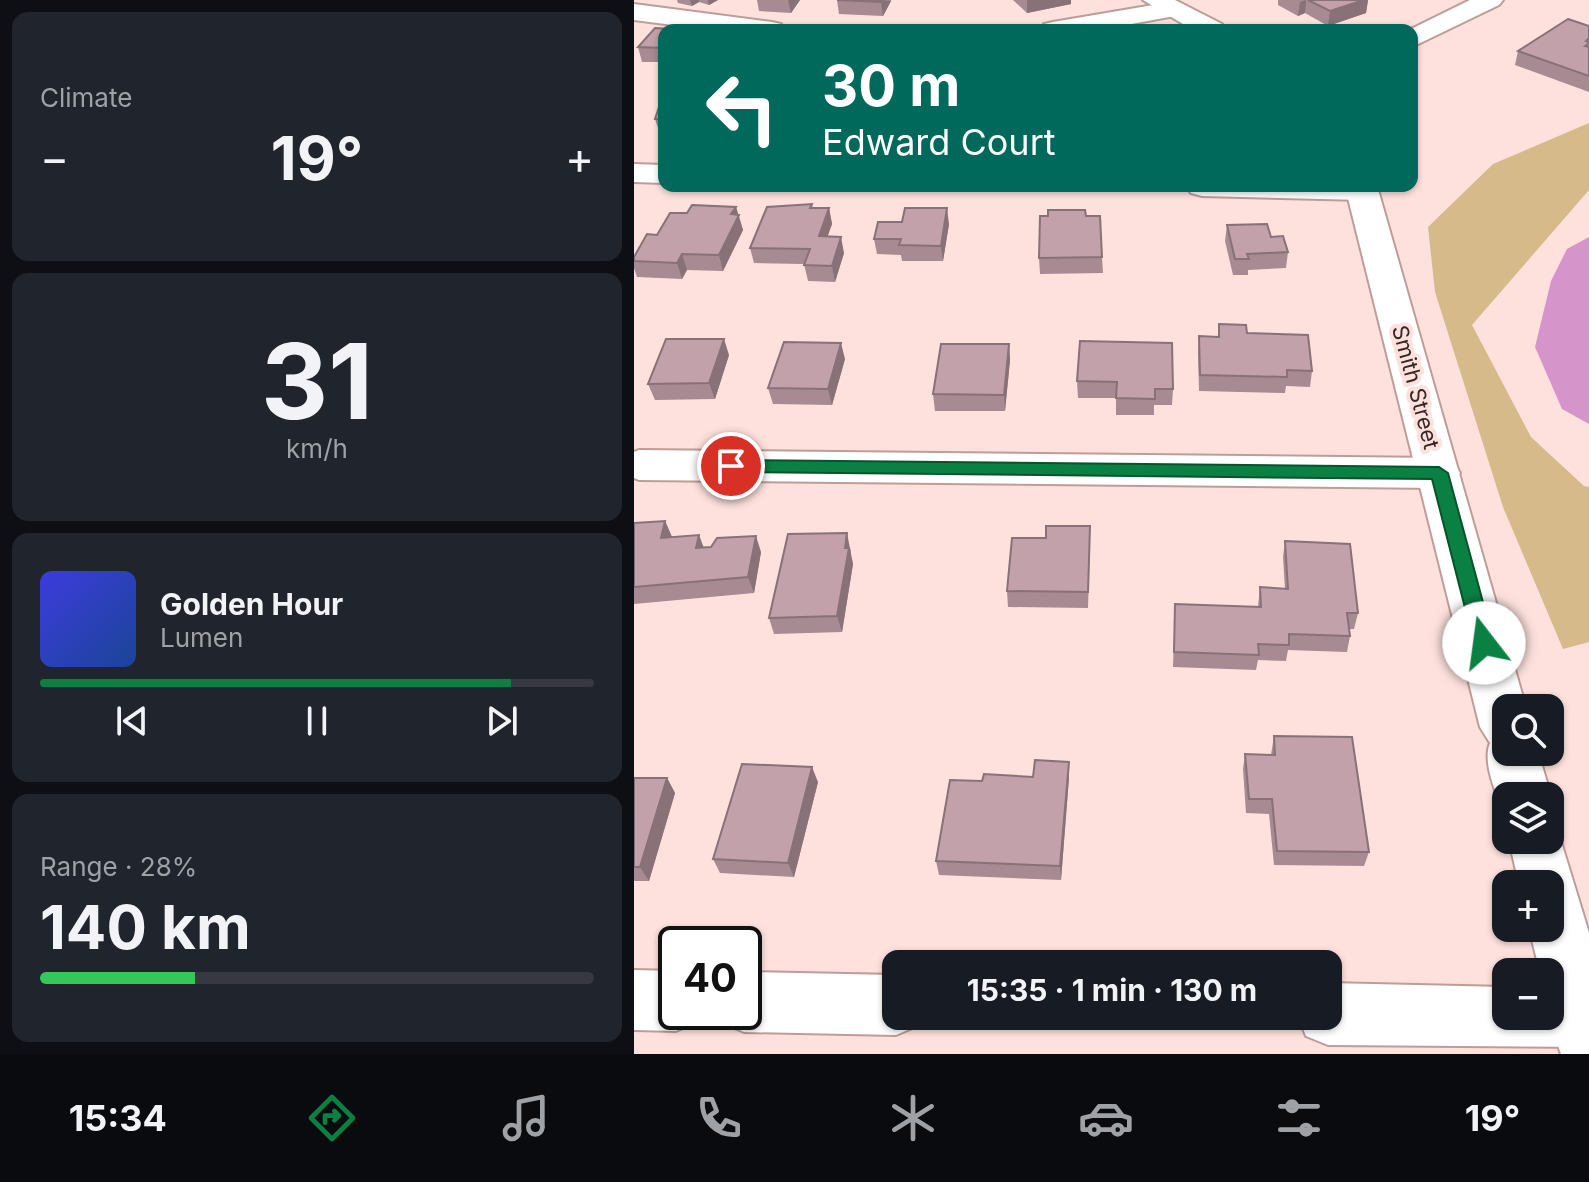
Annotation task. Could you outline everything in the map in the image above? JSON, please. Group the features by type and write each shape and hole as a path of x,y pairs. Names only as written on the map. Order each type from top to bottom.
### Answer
{"street":[{"path":"1418,36 1490,0"},
{"path":"1079,24 1163,5 1201,24"},
{"path":"634,12 726,24"},
{"path":"634,173 658,174"},
{"name":"Smith Street","path":"1362,192 1497,694"},
{"path":"639,465 1439,473"},
{"path":"1342,1015 1586,1033 1562,942"},
{"path":"634,1000 658,1001"},
{"path":"762,1002 882,1005"}],"shaded area":[{"path":"1589,123 1589,190 1472,325 1531,437 1584,486 1589,487 1589,642 1563,649 1503,507 1435,292 1428,227 1493,164"},
{"path":"1589,237 1589,424 1562,409 1535,347 1551,281 1567,249"}],"building":[{"path":"837,0 882,0 881,2"},
{"path":"1308,0 1364,0 1330,11"},
{"path":"1568,19 1589,26 1586,41 1589,43 1585,46 1589,47 1589,76 1518,51"},
{"path":"655,28 658,28 658,48 638,47"},
{"path":"812,204 810,208 829,208 819,236 841,237 832,266 804,265 810,249 750,248 767,207"},
{"path":"692,205 736,207 731,214 739,215 719,255 682,254 677,263 634,261 647,234 657,235 670,213 687,213"},
{"path":"905,208 947,208 941,246 899,245 901,239 874,239 878,222 902,222"},
{"path":"1048,210 1085,210 1086,216 1100,216 1102,257 1039,258 1040,216 1048,216"},
{"path":"1267,224 1271,237 1283,236 1288,252 1247,254 1249,259 1235,259 1227,225"},
{"path":"1219,324 1246,325 1247,333 1308,335 1312,371 1287,370 1287,377 1200,375 1199,336 1219,337"},
{"path":"666,339 724,339 709,383 648,384"},
{"path":"1080,341 1172,343 1173,389 1155,389 1155,399 1116,398 1117,382 1077,381"},
{"path":"784,342 841,343 828,389 768,388"},
{"path":"941,344 1009,344 1004,395 933,394"},
{"path":"665,521 661,538 699,535 696,548 711,547 717,538 756,536 748,577 634,587 634,523"},
{"path":"1046,526 1090,526 1088,592 1007,591 1012,538 1046,538"},
{"path":"847,533 845,548 849,548 837,616 769,618 788,534"},
{"path":"1285,541 1350,544 1358,613 1347,613 1350,636 1289,634 1289,645 1258,644 1259,655 1174,652 1175,604 1261,607 1260,587 1288,589"},
{"path":"1274,736 1352,737 1369,852 1277,851 1272,799 1249,799 1245,754 1275,755"},
{"path":"1035,760 1069,762 1060,866 936,861 950,780 982,781 984,774 1033,777"},
{"path":"742,764 812,767 788,863 713,859"},
{"path":"634,778 667,778 640,867 634,867"}],"route":[{"path":"731,466 1439,473 1484,643"}]}
